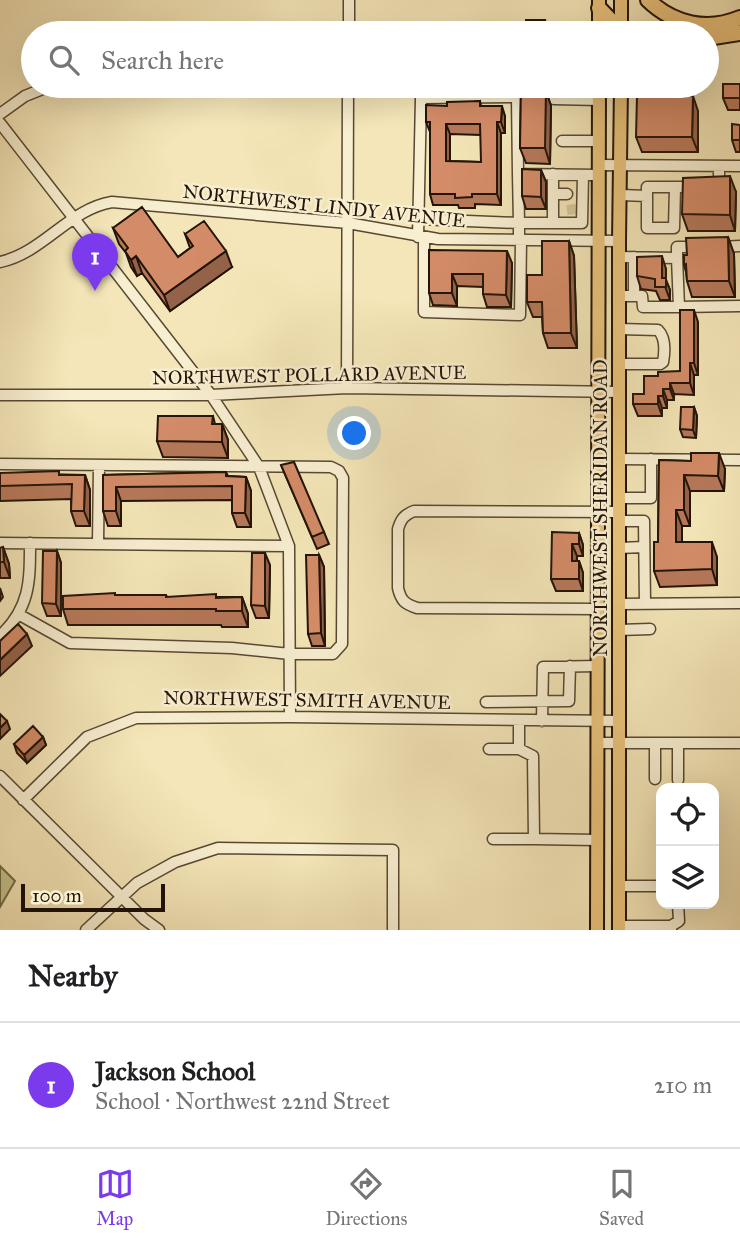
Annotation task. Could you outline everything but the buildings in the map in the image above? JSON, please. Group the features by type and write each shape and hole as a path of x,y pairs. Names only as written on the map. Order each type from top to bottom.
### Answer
{"highway":[{"path":"648,0 668,16 682,21"},
{"path":"599,4 612,21"},
{"path":"719,23 740,18"},
{"path":"719,36 740,33"}],"main road":[{"path":"621,0 622,21"},
{"name":"NORTHWEST SHERIDAN ROAD","path":"619,928 621,98"},
{"name":"NORTHWEST SHERIDAN ROAD","path":"597,930 599,100"}],"street":[{"path":"349,0 349,21"},
{"path":"0,114 22,98"},
{"path":"347,388 348,98"},
{"path":"421,98 418,219 424,251 424,312 520,314 517,98"},
{"path":"554,99 599,100"},
{"path":"0,123 211,395 259,467 289,546 290,717"},
{"path":"562,141 599,141"},
{"path":"518,174 583,175 621,165 740,166"},
{"path":"675,187 674,228 647,228 647,187 675,187 719,187 719,166"},
{"path":"552,174 553,223"},
{"path":"418,219 582,223 576,194 583,175"},
{"path":"553,194 576,194"},
{"path":"621,195 647,196"},
{"name":"NORTHWEST LINDY AVENUE","path":"0,262 32,250 98,204 126,202 348,223 421,237 619,241"},
{"path":"553,209 577,209 597,205"},
{"path":"567,240 568,224"},
{"path":"679,307 677,247 740,246"},
{"path":"424,251 438,252"},
{"path":"507,253 521,253"},
{"path":"619,257 677,258"},
{"path":"634,257 634,296"},
{"path":"619,296 642,296 643,307 740,306"},
{"path":"619,329 658,330 664,340 665,354 660,364 619,364"},
{"name":"NORTHWEST POLLARD AVENUE","path":"0,395 211,395 347,388 619,392"},
{"path":"619,459 740,460"},
{"path":"619,498 651,498 651,459"},
{"path":"0,464 331,467 343,478 342,644 333,654 70,643 18,614"},
{"path":"98,543 99,466"},
{"path":"597,609 417,608 405,604 400,598 398,560 401,520 414,511 597,512 644,521 645,604"},
{"path":"0,543 289,546"},
{"path":"0,636 11,626 26,599 30,581 30,543"},
{"path":"619,548 644,547"},
{"path":"619,604 740,603"},
{"path":"619,630 650,629"},
{"path":"486,702 566,702 570,699 570,666"},
{"path":"542,721 543,667 597,666"},
{"name":"NORTHWEST SMITH AVENUE","path":"23,800 87,737 136,718 619,721"},
{"path":"519,720 519,749"},
{"path":"597,743 740,743"},
{"path":"655,743 655,779"},
{"path":"678,743 678,780"},
{"path":"489,749 519,749 533,756 534,839"},
{"path":"0,776 159,930"},
{"path":"493,839 597,841"},
{"path":"86,930 137,883 175,862 218,848 393,850 393,930"},
{"path":"619,886 656,886"},
{"path":"619,928 671,928 679,921 678,909"}],"green space":[{"path":"0,866 15,881 0,907"}],"tunnel":[{"path":"567,210 576,209"}],"place":[{"name":"Jackson School","path":"95,291"}]}
